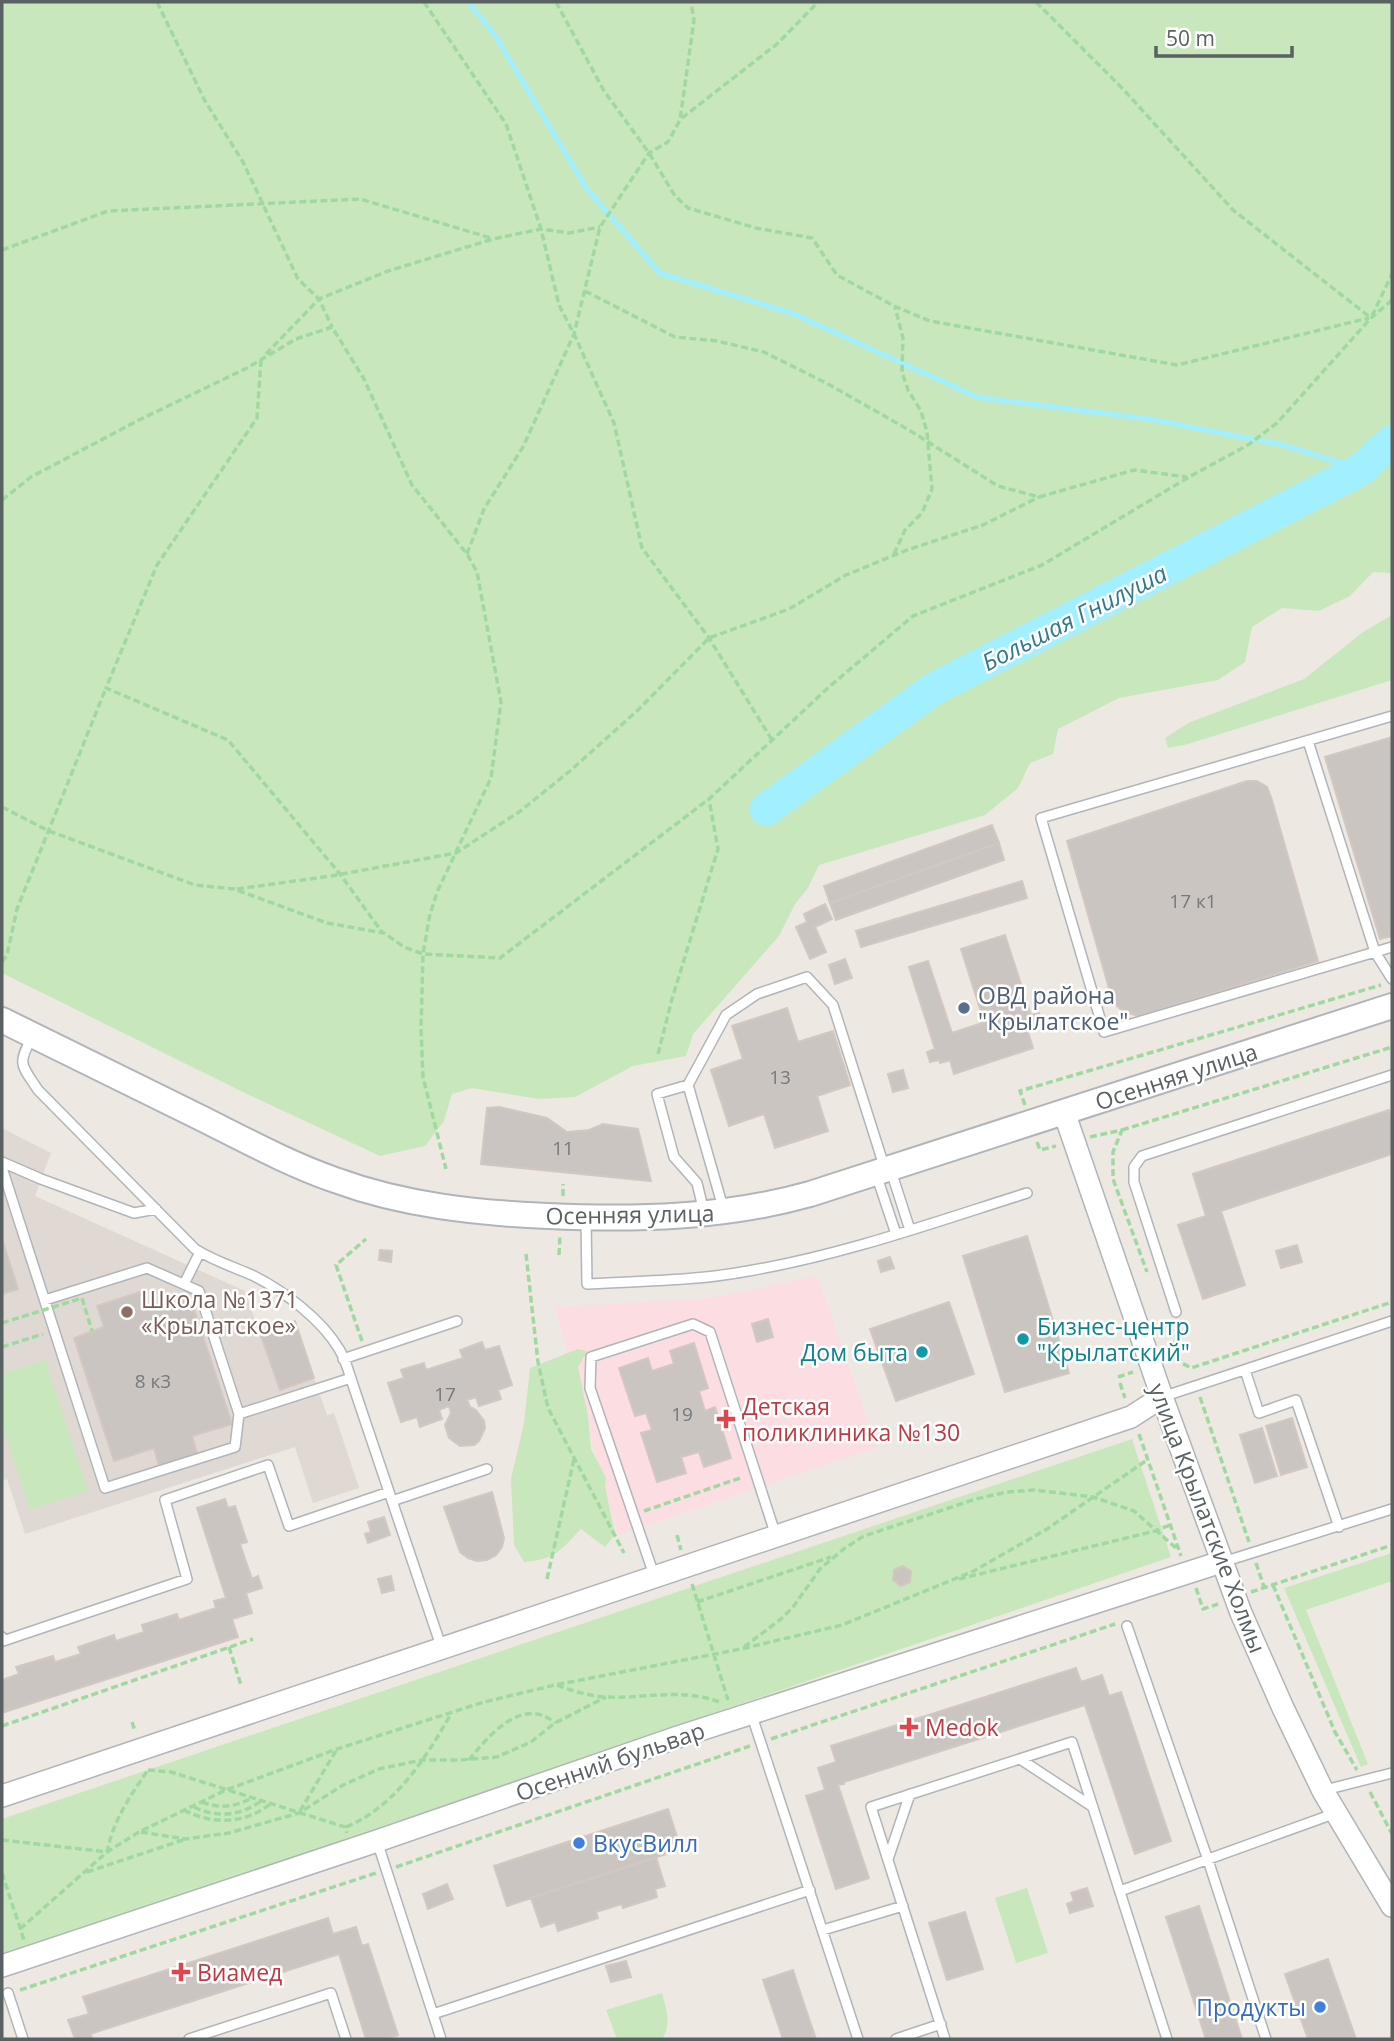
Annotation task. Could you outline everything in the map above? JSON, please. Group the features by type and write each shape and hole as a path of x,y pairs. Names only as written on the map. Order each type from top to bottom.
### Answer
{"main road":[{"name":"Осенняя улица","path":"2,1020 289,1161 360,1189 462,1210 650,1218 715,1213 781,1202 1392,1006"}],"street":[{"name":"улица Крылатские Холмы","path":"1064,1112 1151,1366 1235,1598 1323,1791 1392,1906"},
{"path":"2,1796 1131,1417 1162,1397"},
{"name":"Осенний бульвар","path":"2,1966 751,1713 1221,1562"}],"lane":[{"path":"1392,716 1041,818 1104,1032 1392,947"},
{"path":"1308,741 1375,952 1392,980"},
{"path":"715,1213 688,1085 726,1016 757,994 807,977 833,1005 884,1170 910,1230"},
{"path":"33,1035 22,1055 22,1065 38,1090 200,1252 283,1293 310,1315 339,1349 442,1649"},
{"path":"1176,1312 1134,1182 1134,1167 1142,1156 1392,1075"},
{"path":"688,1085 657,1094 674,1157 697,1183 715,1213"},
{"path":"2,1161 41,1179 134,1213 156,1209"},
{"path":"2,1168 106,1488 235,1447 239,1414 198,1291 147,1268 45,1300"},
{"path":"884,1170 895,1234"},
{"path":"586,1217 587,1284 682,1279 748,1271 854,1247 1027,1193"},
{"path":"184,1284 200,1252"},
{"path":"343,1359 457,1321"},
{"path":"1162,1397 1392,1321"},
{"path":"654,1577 590,1388 591,1357 693,1324 710,1332 776,1536"},
{"path":"1245,1370 1259,1413 1296,1400 1339,1527"},
{"path":"239,1414 351,1378"},
{"path":"2,1637 3,1641 187,1579 165,1500 268,1465 289,1526 486,1469"},
{"path":"1221,1562 1392,1509"},
{"path":"1127,1626 1208,1860 1265,2039"},
{"path":"751,1713 858,2039"},
{"path":"945,2039 871,1807 1072,1742 1167,2039"},
{"path":"1020,1759 1093,1807"},
{"path":"1323,1791 1392,1773"},
{"path":"888,1859 910,1794"},
{"path":"1119,1891 1336,1813"},
{"path":"377,1841 441,2039"},
{"path":"433,2014 810,1890"},
{"path":"823,1930 903,1906"},
{"path":"8,1993 23,2039"},
{"path":"189,2039 331,1993 345,2039"},
{"path":"896,2039 941,2025"}],"path":[{"path":"157,2 205,101 243,162 298,279 319,299 332,327 364,379 412,485 467,554 477,572 501,702 491,778 430,914 423,954 423,1076 446,1169"},
{"path":"424,2 506,124 541,229 559,305 614,424 642,548 709,638 772,740"},
{"path":"556,2 604,92 649,153 676,196 688,208 756,228 812,238 837,275 894,306 930,321 1177,365 1371,318"},
{"path":"680,120 695,20 691,2"},
{"path":"467,554 484,509 523,447 574,334 600,227 649,153 667,142 680,120 778,44 818,2"},
{"path":"1036,2 1122,88 1233,210 1371,318"},
{"path":"2,250 108,211 360,199 493,239"},
{"path":"2,962 17,909 157,565 257,418 261,360 319,299 388,271 493,239 541,229 569,233 600,227"},
{"path":"1371,318 1392,274"},
{"path":"585,291 675,337 717,341 764,352 828,384 998,486 1039,497"},
{"path":"106,688 228,740 340,874 384,933 404,947 423,954 500,958 709,799 829,687 913,615 1042,565 1248,445 1277,423 1371,318 1392,300"},
{"path":"893,555 905,530 922,513 932,489 928,442 921,411 908,390 902,372 903,338 894,306"},
{"path":"2,500 31,477 261,360 296,339 332,327"},
{"path":"2,807 49,831 195,885 234,889 340,874 456,853 519,812 570,771 638,710 709,638 789,609 846,575 893,555 983,525 1039,497 1135,470 1189,477"},
{"path":"658,1054 718,849 709,799"},
{"path":"234,889 327,923 384,933"},
{"path":"1020,1091 1392,980"},
{"path":"1122,1130 1392,1046"},
{"path":"357,1327 335,1265 366,1239"},
{"path":"526,1254 538,1363 548,1408 624,1553"},
{"path":"2,1323 82,1298 92,1331"},
{"path":"1191,1368 1392,1302"},
{"path":"2,1347 55,1331"},
{"path":"1118,1377 1178,1356 1182,1363 1191,1368 1264,1587"},
{"path":"741,1649 793,1607 820,1569 833,1556 864,1536 976,1499 1007,1492 1034,1490 1093,1497 1134,1511 1176,1548 1121,1383"},
{"path":"547,1580 575,1457"},
{"path":"20,1928 107,1852 139,1832 226,1790 337,1749 452,1713 555,1685 741,1649 842,1625 975,1571 1047,1529 1147,1460"},
{"path":"632,1515 755,1473"},
{"path":"946,1583 1170,1525"},
{"path":"555,1685 582,1694 607,1697 674,1693 713,1699 730,1706 677,1535"},
{"path":"1203,1609 1392,1545"},
{"path":"697,1602 833,1556"},
{"path":"1273,1585 1335,1731 1392,1834"},
{"path":"8,1993 386,1870 1114,1624 1127,1626"},
{"path":"2,1726 253,1639"},
{"path":"229,1647 242,1685"},
{"path":"85,1872 185,1839 229,1833 299,1813 359,1776 400,1763 497,1756 531,1742 555,1723 607,1697"},
{"path":"107,1852 110,1834 129,1797 148,1770 171,1772 346,1829 368,1815 404,1785 452,1713"},
{"path":"469,1760 491,1734 518,1716 533,1713 548,1717 555,1723"},
{"path":"299,1813 337,1749"},
{"path":"202,1802 232,1806 252,1798"},
{"path":"192,1806 209,1813 227,1814 242,1811 261,1801"},
{"path":"184,1810 207,1819 233,1820 257,1812 270,1804"},
{"path":"139,1832 185,1839"},
{"path":"2,1840 107,1852"},
{"path":"2,1873 26,1947"}],"shaded area":[{"name":"Школа №1371 «Крылатское»","path":"2,1128 51,1153 35,1196 245,1291 279,1389 314,1378 327,1415 334,1413 359,1488 313,1503 295,1447 25,1534 7,1479 2,1481"},
{"name":"Детская поликлиника №130","path":"817,1276 877,1447 618,1535 555,1307 711,1298"}],"green space":[{"path":"2,2 1392,2 1392,573 1373,572 1350,596 1319,611 1282,608 1252,627 1245,662 1218,680 1119,698 1058,729 1053,754 1030,763 1018,788 985,815 819,865 779,936 693,1034 686,1056 633,1066 575,1097 539,1099 472,1088 452,1094 444,1121 425,1146 380,1156 249,1095 2,973"},
{"path":"1392,615 1392,680 1168,748 1165,738 1188,723 1304,679 1363,632"},
{"path":"578,1349 587,1351 578,1367 588,1416 591,1449 606,1478 605,1486 615,1534 605,1547 581,1529 556,1553 543,1559 524,1562 514,1545 511,1479 524,1423 530,1368"},
{"path":"45,1360 88,1491 30,1510 2,1424 2,1374"},
{"path":"1132,1439 1171,1557 2,1956 2,1819"},
{"path":"1392,1553 1392,1581 1306,1610 1368,1764 1361,1767 1284,1588"},
{"path":"1027,1888 1048,1953 1016,1963 995,1898"},
{"path":"662,1993 667,2028 662,2039 617,2039 606,2010"}],"building":[{"path":"1392,737 1392,936 1380,939 1325,757"},
{"path":"1247,781 1257,781 1267,787 1271,797 1318,961 1139,1016 1124,1012 1117,1006 1110,992 1067,841"},
{"path":"992,825 999,843 830,903 824,886"},
{"path":"999,843 1004,860 836,920 830,903"},
{"path":"1022,881 1027,898 861,947 856,931"},
{"path":"825,904 832,919 815,927 826,952 810,959 796,927 807,922 804,914"},
{"path":"1005,935 1031,1015 1039,1013 1043,1024 1028,1032 1033,1048 954,1074 950,1060 930,1062 927,1052 935,1049 909,967 928,961 952,1033 994,1019 992,1012 982,1015 961,949"},
{"path":"845,959 852,978 835,984 829,965"},
{"path":"787,1008 798,1042 833,1031 850,1085 817,1096 828,1131 775,1148 764,1114 729,1126 711,1070 743,1059 732,1026"},
{"path":"903,1070 908,1088 893,1092 888,1074"},
{"path":"499,1107 547,1118 567,1132 589,1130 603,1124 638,1129 651,1181 481,1164 487,1108"},
{"path":"1389,1110 1392,1121 1392,1154 1221,1211 1245,1285 1203,1299 1178,1225 1206,1216 1193,1174"},
{"name":"Бизнес-центр \"Крылатский\"","path":"1027,1236 1069,1373 1005,1392 963,1256"},
{"path":"2,1239 18,1289 2,1294"},
{"path":"1297,1245 1302,1262 1281,1268 1276,1251"},
{"path":"380,1250 392,1251 391,1262 379,1260"},
{"path":"890,1257 894,1268 881,1272 878,1261"},
{"path":"143,1291 148,1307 189,1294 232,1424 192,1436 197,1453 159,1466 154,1448 114,1461 74,1338 104,1327 97,1306"},
{"name":"Дом быта","path":"949,1302 974,1374 896,1401 870,1329"},
{"path":"768,1319 773,1337 757,1342 752,1324"},
{"path":"295,1321 314,1378 280,1390 260,1333"},
{"path":"482,1342 485,1350 499,1346 512,1385 498,1390 501,1399 479,1406 476,1397 467,1400 484,1421 485,1428 479,1441 474,1445 460,1446 449,1438 445,1425 451,1413 449,1406 439,1410 442,1419 420,1427 417,1417 401,1422 388,1383 404,1378 401,1370 424,1363 426,1370 463,1358 460,1350"},
{"path":"694,1343 708,1388 699,1391 705,1411 715,1407 731,1458 704,1467 699,1452 681,1457 686,1473 657,1482 641,1433 652,1430 646,1413 635,1416 619,1368 648,1358 652,1371 674,1364 670,1351"},
{"path":"1292,1418 1307,1467 1281,1475 1266,1426"},
{"path":"1262,1428 1277,1476 1255,1483 1240,1435"},
{"path":"492,1492 504,1538 496,1555 477,1561 460,1552 444,1507"},
{"path":"225,1499 228,1508 235,1506 247,1542 240,1544 252,1579 258,1576 262,1588 246,1593 252,1613 232,1619 238,1637 2,1713 2,1680 19,1674 16,1667 53,1656 55,1662 81,1654 78,1647 114,1635 116,1641 144,1632 142,1625 177,1614 179,1620 216,1608 214,1601 226,1598 197,1508"},
{"path":"384,1517 390,1535 368,1543 365,1534 371,1532 368,1522"},
{"path":"903,1566 911,1571 910,1582 901,1586 893,1580 894,1570"},
{"path":"391,1576 394,1590 382,1593 378,1579"},
{"path":"1076,1668 1081,1682 1102,1675 1109,1696 1121,1692 1171,1841 1135,1854 1085,1705 838,1785 869,1878 836,1889 806,1796 825,1790 818,1768 836,1762 831,1746"},
{"path":"668,1809 681,1849 507,1906 494,1866"},
{"path":"656,1857 665,1886 655,1889 657,1897 623,1908 622,1904 596,1912 598,1918 558,1931 555,1922 541,1927 531,1898"},
{"path":"447,1884 453,1899 428,1909 423,1894"},
{"path":"1087,1888 1093,1906 1070,1913 1067,1904 1074,1901 1071,1893"},
{"path":"1199,1906 1242,2039 1206,2039 1166,1917"},
{"path":"965,1912 983,1969 947,1980 929,1923"},
{"path":"328,1918 333,1934 356,1927 362,1946 368,1944 398,2035 385,2039 366,2039 339,1954 96,2032 91,2034 92,2039 75,2039 68,2020 89,2014 83,1997"},
{"name":"Продукты","path":"1328,1959 1356,2039 1308,2039 1285,1974"},
{"path":"626,1961 631,1977 611,1982 606,1966"},
{"path":"793,1970 816,2039 783,2039 763,1980"}],"waterway":[{"path":"468,2 495,35 587,189 660,273 792,313 977,397 1150,419 1284,445 1361,469"},
{"name":"Большая Гнилуша","path":"766,809 933,689 1361,469 1392,441"}],"place":[{"name":"ОВД района \"Крылатское\"","path":"964,1008"},
{"name":"Школа №1371 «Крылатское»","path":"127,1312"},
{"name":"Бизнес-центр \"Крылатский\"","path":"1023,1339"},
{"name":"Дом быта","path":"922,1352"},
{"name":"Детская поликлиника №130","path":"726,1419"},
{"name":"Medok","path":"909,1727"},
{"name":"ВкусВилл","path":"579,1843"},
{"name":"Виамед","path":"181,1972"},
{"name":"Продукты","path":"1320,2007"}]}
